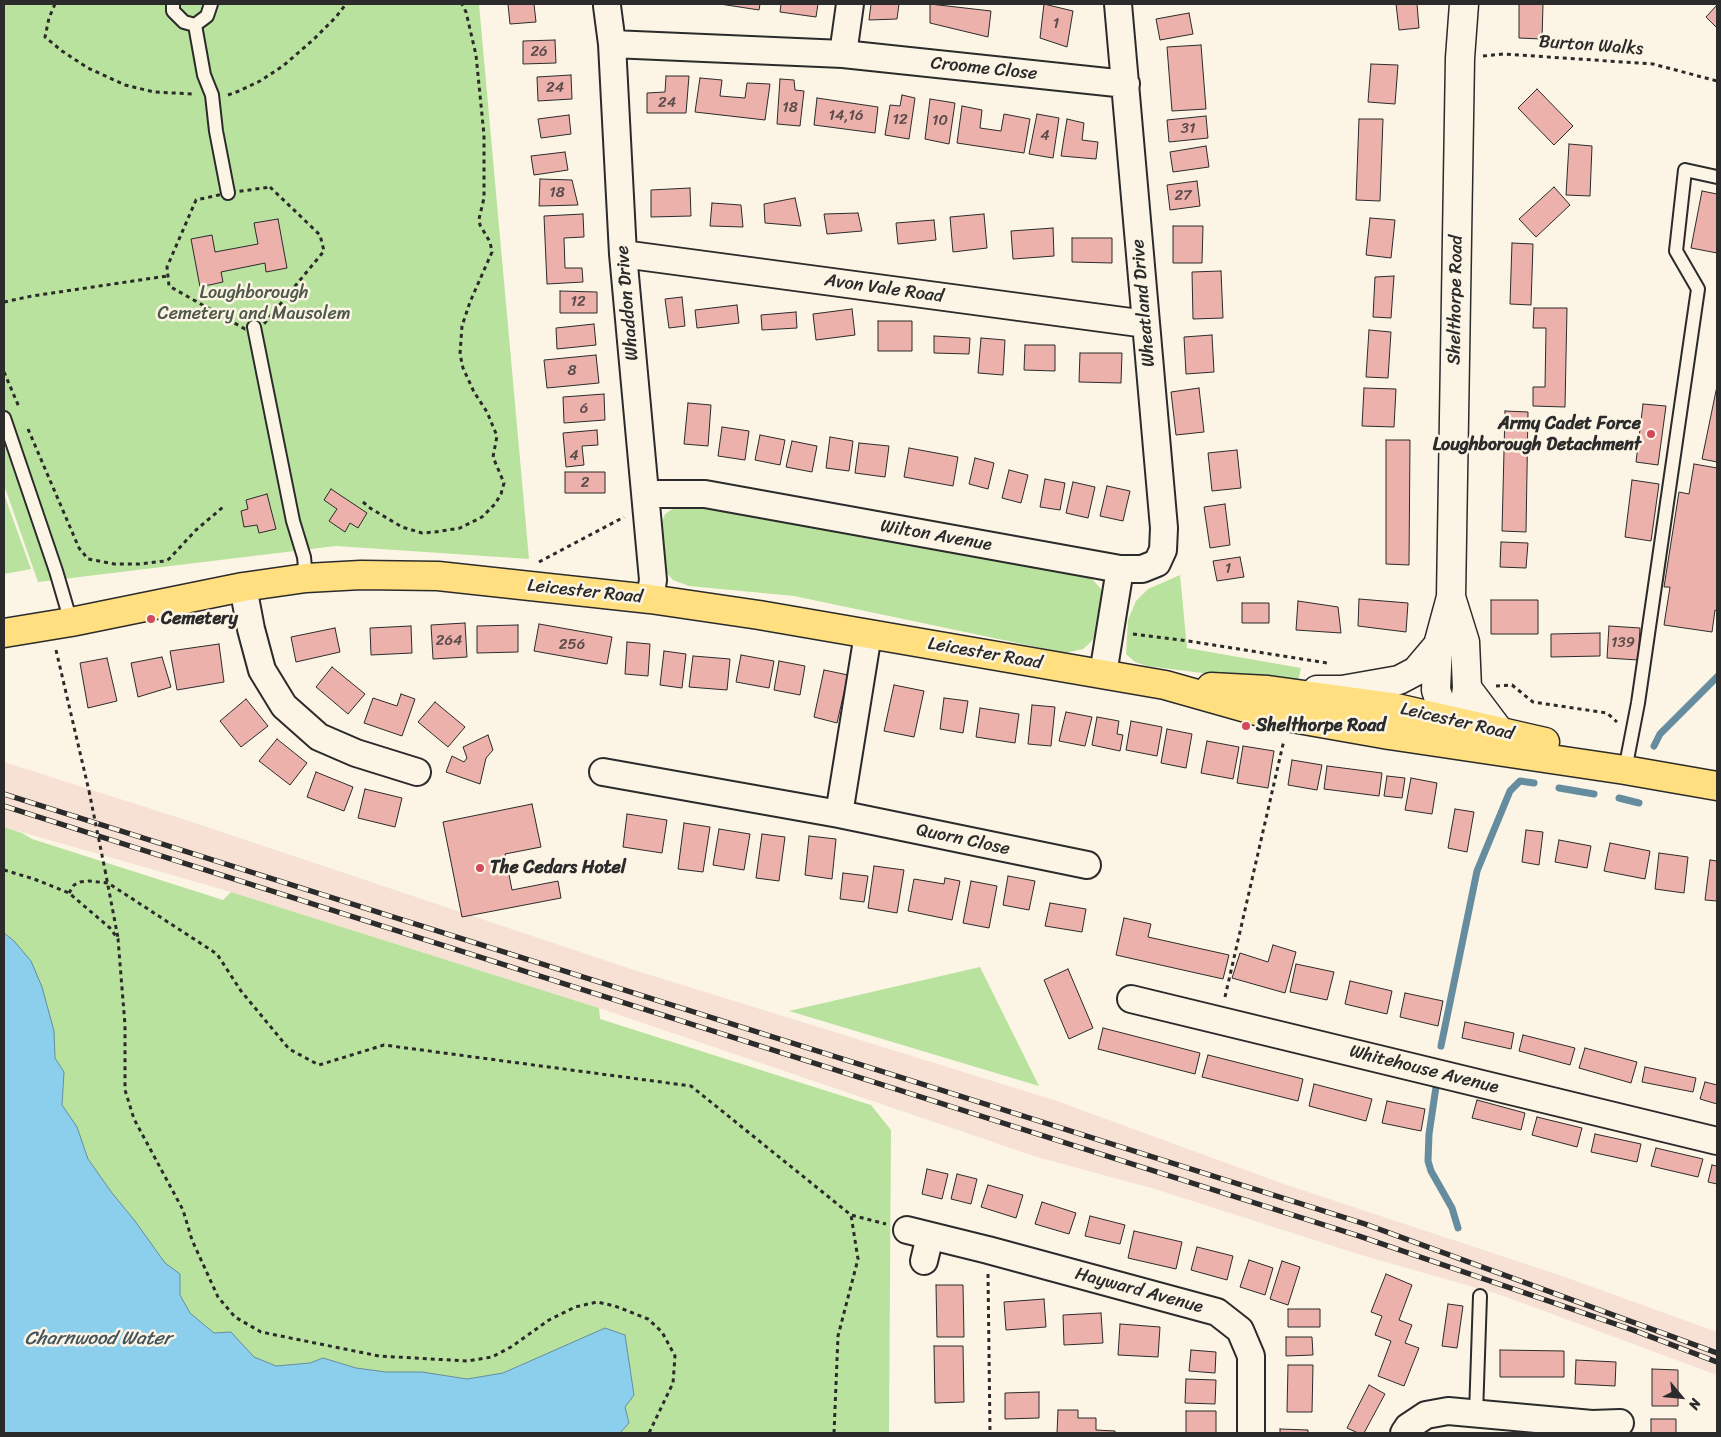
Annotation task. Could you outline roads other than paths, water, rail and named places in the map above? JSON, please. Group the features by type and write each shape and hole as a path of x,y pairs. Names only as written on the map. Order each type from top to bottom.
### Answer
{"highway":[{"name":"Leicester Road","path":"4,633 243,587 306,578 361,575 438,576 650,599 759,615 1165,685 1264,713 1290,718 1426,740 1498,742 1625,770 1717,786"},
{"name":"Leicester Road","path":"1165,685 1268,690 1392,707 1456,722"}],"street":[{"path":"843,54 850,4"},
{"name":"Wheatland Drive","path":"1118,4 1164,528 1163,550 1157,563 1142,569 1120,569"},
{"name":"Shelthorpe Road","path":"1464,4 1460,58 1451,597 1438,645 1436,690 1442,708 1476,739 1498,742"},
{"name":"Whaddon Drive","path":"607,6 612,44 623,254 653,580 650,599"},
{"name":"Croome Close","path":"612,44 843,54 1126,84"},
{"name":"Avon Vale Road","path":"623,254 1146,324"},
{"name":"Wilton Avenue","path":"646,495 705,494 1120,569"},
{"path":"1103,674 1120,569"},
{"path":"243,587 251,630 262,670 284,706 319,737 356,754 417,772"},
{"name":"Shelthorpe Road","path":"1451,597 1465,642 1467,688 1464,709 1456,722"},
{"path":"839,814 868,634"},
{"name":"Shelthorpe Road","path":"1268,690 1342,690 1380,685 1399,680 1416,671 1438,645"},
{"path":"1467,688 1498,742"},
{"path":"1426,740 1445,734 1456,722"},
{"name":"Quorn Close","path":"603,772 839,814 1087,865"},
{"name":"Whitehouse Avenue","path":"1131,999 1717,1141"},
{"name":"Hayward Avenue","path":"920,1242 988,1250 1217,1312 1240,1330 1251,1356 1251,1433"},
{"path":"1404,1433 1408,1427 1426,1415 1448,1411 1592,1424 1620,1423"}],"lane":[{"path":"173,4 173,11 184,22 195,25"},
{"path":"195,25 206,16 210,4"},
{"path":"195,25 204,75 211,94 228,193"},
{"path":"1625,770 1640,693 1698,289 1676,251 1685,170 1717,177"},
{"path":"254,328 293,521 304,557 306,578"},
{"path":"4,418 56,571 60,623"},
{"path":"1476,1414 1480,1296"}],"water":[{"name":"Charnwood Water","path":"4,933 14,941 31,961 42,987 54,1031 55,1058 64,1072 62,1105 77,1127 88,1159 165,1263 180,1274 180,1295 190,1313 214,1333 231,1332 254,1357 276,1366 310,1363 323,1358 356,1368 386,1372 422,1372 467,1379 503,1373 605,1328 625,1335 634,1395 625,1407 629,1423 620,1433 4,1433"}],"waterway":[{"path":"1654,746 1660,734 1717,677"},
{"path":"1441,1046 1477,871 1510,791 1520,781 1534,783"},
{"path":"1559,788 1594,794"},
{"path":"1619,798 1639,803"},
{"path":"1436,1087 1429,1134 1428,1161 1431,1171 1452,1208 1458,1228"}],"railway":[{"path":"4,794 1365,1224 1717,1353"},
{"path":"4,806 1359,1236 1633,1330 1717,1362"}],"place":[{"name":"Army Cadet Force Loughborough Detachment","path":"1651,434"},
{"name":"Cemetery","path":"151,619"},
{"name":"Shelthorpe Road","path":"1246,726"},
{"name":"The Cedars Hotel","path":"480,868"}],"park label":[{"name":"Loughborough Cemetery and Mausolem","path":"254,303"}]}
